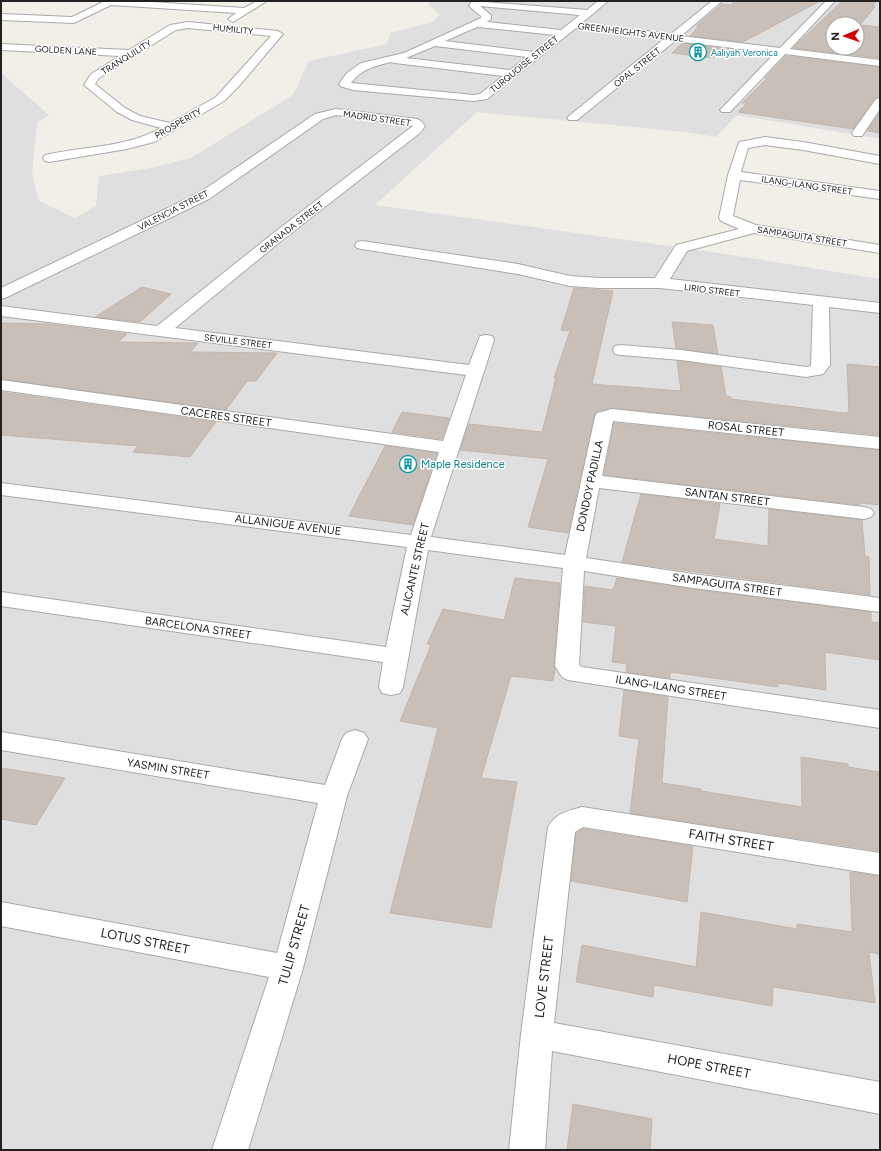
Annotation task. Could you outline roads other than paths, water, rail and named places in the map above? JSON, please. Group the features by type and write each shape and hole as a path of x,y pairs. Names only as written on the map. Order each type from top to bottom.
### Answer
{"street":[{"path":"1,17 74,20 111,1 245,11"},
{"path":"217,28 263,1"},
{"name":"TURQUOISE STREET","path":"390,59 365,65 351,75 344,84 353,87 474,98 482,97 604,1"},
{"name":"OPAL STREET","path":"574,118 718,1"},
{"path":"726,110 831,1"},
{"path":"390,59 407,55 478,24 486,19 486,15 474,6 476,2 587,13"},
{"path":"478,24 562,34"},
{"name":"HUMILITY","path":"188,25 278,34"},
{"name":"TRANQUILITY","path":"172,127 136,118 121,110 89,85 95,76 130,53 173,27 188,25"},
{"name":"GREENHEIGHTS AVENUE","path":"572,25 880,63"},
{"name":"PROSPERITY","path":"49,158 127,145 150,139 220,99 235,84 278,34"},
{"path":"433,43 536,55"},
{"name":"GOLDEN LANE","path":"1,47 130,53"},
{"path":"390,59 513,74"},
{"path":"858,133 880,101"},
{"name":"MADRID STREET","path":"336,112 417,123"},
{"name":"VALENCIA STREET","path":"1,294 204,196 319,116 336,112"},
{"name":"GRANADA STREET","path":"161,331 276,238 417,129 419,126 417,123"},
{"path":"734,175 743,145 765,141 803,146 880,160"},
{"name":"ILANG-ILANG STREET","path":"734,175 880,195"},
{"name":"SAMPAGUITA STREET","path":"734,175 726,218 754,229 880,248"},
{"path":"660,283 681,248 754,229"},
{"name":"LIRIO STREET","path":"362,245 518,269 570,281 599,283 660,283 880,308"},
{"path":"621,350 681,355 806,372 817,370 821,365 821,302"},
{"name":"SEVILLE STREET","path":"1,311 476,370"},
{"name":"ALICANTE STREET","path":"391,687 419,542 486,340"},
{"name":"CACERES STREET","path":"1,385 450,448"},
{"name":"ROSAL STREET","path":"612,414 880,443"},
{"name":"DONDOY PADILLA","path":"574,563 604,417 612,414"},
{"name":"SANTAN STREET","path":"590,481 864,513"},
{"name":"ALLANIGUE AVENUE","path":"1,489 574,563"},
{"name":"ILANG-ILANG STREET","path":"574,563 567,666 570,670 577,674 880,719"},
{"name":"SAMPAGUITA STREET","path":"574,563 693,581 880,605"},
{"name":"BARCELONA STREET","path":"1,599 396,656"},
{"name":"TULIP STREET","path":"230,1150 288,968 334,796 355,739"},
{"name":"YASMIN STREET","path":"1,742 334,796"},
{"name":"FAITH STREET","path":"582,817 880,864"},
{"name":"LOVE STREET","path":"527,1150 537,1034 562,827 570,821 582,817"},
{"name":"LOTUS STREET","path":"1,914 288,968"},
{"name":"HOPE STREET","path":"537,1034 880,1098"}],"place":[{"name":"Aaliyah Veronica","path":"698,52"},
{"name":"Maple Residence","path":"408,464"}]}
